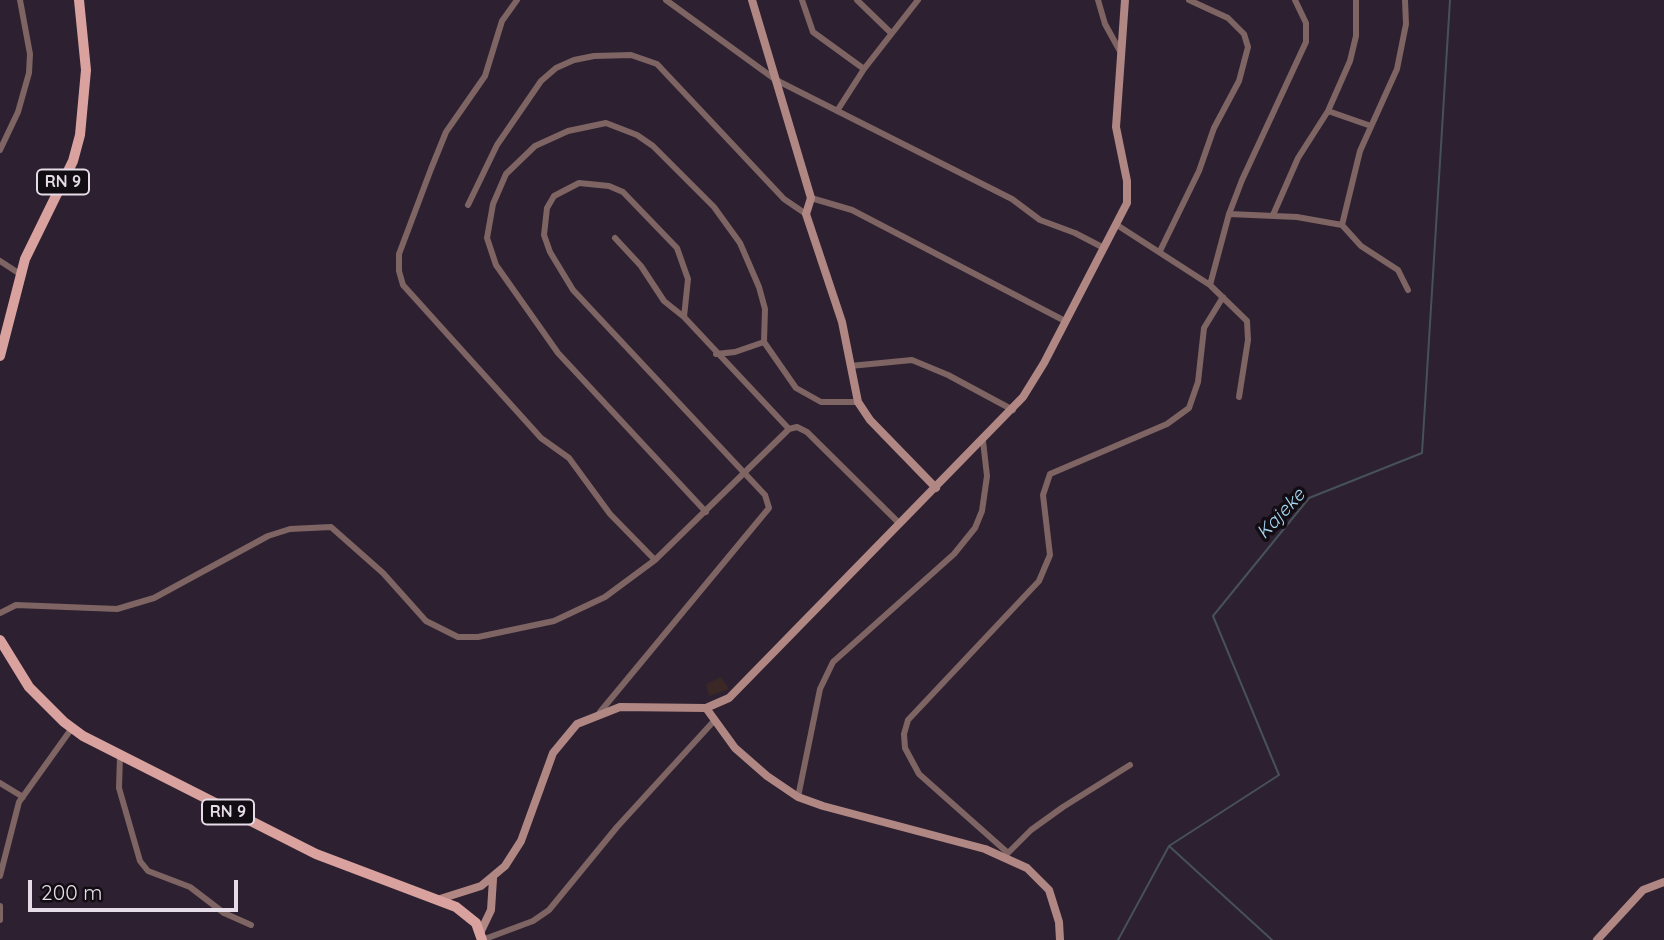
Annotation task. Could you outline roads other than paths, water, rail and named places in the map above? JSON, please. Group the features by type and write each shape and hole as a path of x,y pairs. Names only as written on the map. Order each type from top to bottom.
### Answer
{"main road":[{"name":"RN 9","path":"0,356 20,274 73,161 80,135 86,70 79,0"},
{"path":"752,0 811,198 806,214 837,304 858,402 870,420 936,488"},
{"path":"440,898 468,892 493,879 522,841 553,753 578,724 600,712 634,705 706,708 729,698 744,686 1013,410 1044,363 1127,203 1128,192 1116,127 1125,0"},
{"name":"RN 9","path":"0,640 29,687 72,728 120,756 306,850 440,898 464,911 482,937"},
{"path":"706,708 713,722 749,762 798,797 1007,855 1034,873 1049,890 1059,922 1060,940"},
{"path":"482,937 491,910 493,879"},
{"path":"1597,940 1643,890 1664,883"}],"street":[{"path":"0,150 18,112 29,73 30,54 20,0"},
{"path":"517,0 502,21 485,76 441,144 404,237 399,271 403,285 416,301 462,347 541,438 569,458 610,514 655,560"},
{"path":"666,0 776,80 1012,199 1040,220 1075,233 1104,248"},
{"path":"802,0 813,32 864,69"},
{"path":"857,0 890,32"},
{"path":"837,111 890,32 918,0"},
{"path":"1098,0 1105,24 1122,55"},
{"path":"1160,251 1199,171 1214,128 1240,81 1248,47 1244,34 1228,18 1189,0"},
{"path":"1210,285 1229,214 1306,42 1306,23 1296,0"},
{"path":"1273,215 1298,159 1328,111 1350,61 1356,36 1356,0"},
{"path":"1342,225 1353,172 1403,50 1405,0"},
{"path":"468,205 497,145 541,81 556,68 575,60 631,55 657,64 784,199 806,214"},
{"path":"1328,111 1371,126"},
{"path":"706,512 558,354 507,285 492,257 488,238 490,214 506,173 542,141 579,127 606,123 638,135 714,207 740,243 759,287 765,309 764,342 796,388 809,398 821,402 858,402"},
{"path":"600,712 766,514 769,501 573,290 550,252 544,234 547,208 554,196 579,183 609,186 623,192 666,233 681,255 688,279 684,317"},
{"path":"811,198 852,210 1065,321"},
{"path":"1229,214 1273,215 1342,225 1361,246 1398,271 1408,290"},
{"path":"1117,225 1210,285 1241,313 1248,329 1239,397"},
{"path":"615,238 641,266 664,301 684,317 789,429"},
{"path":"0,261 20,274"},
{"path":"1130,765 1031,830 1007,855 919,774 905,748 904,734 908,720 1039,581 1051,555 1043,495 1044,483 1050,474 1167,424 1189,408 1198,382 1205,328 1223,298"},
{"path":"716,354 735,352 764,342"},
{"path":"850,366 912,360 938,370 1013,410"},
{"path":"0,613 16,606 117,609 154,598 268,536 290,529 331,527 383,573 426,621 458,637 478,637 554,621 605,597 655,560 746,474 789,429 797,427 807,432 900,524"},
{"path":"798,797 820,690 833,662 954,554 975,528 982,511 987,476 983,442"},
{"path":"482,937 533,921 549,910 617,827 713,722"},
{"path":"0,876 14,817 23,797 72,728"},
{"path":"120,756 119,788 140,861 148,871 190,887 224,913 251,925"},
{"path":"0,783 23,797"},
{"path":"0,906 0,920"}],"waterway":[{"name":"Kajeke","path":"1272,940 1169,846 1279,775 1213,616 1309,498 1422,453 1450,0"},
{"path":"1118,940 1169,846"}]}
